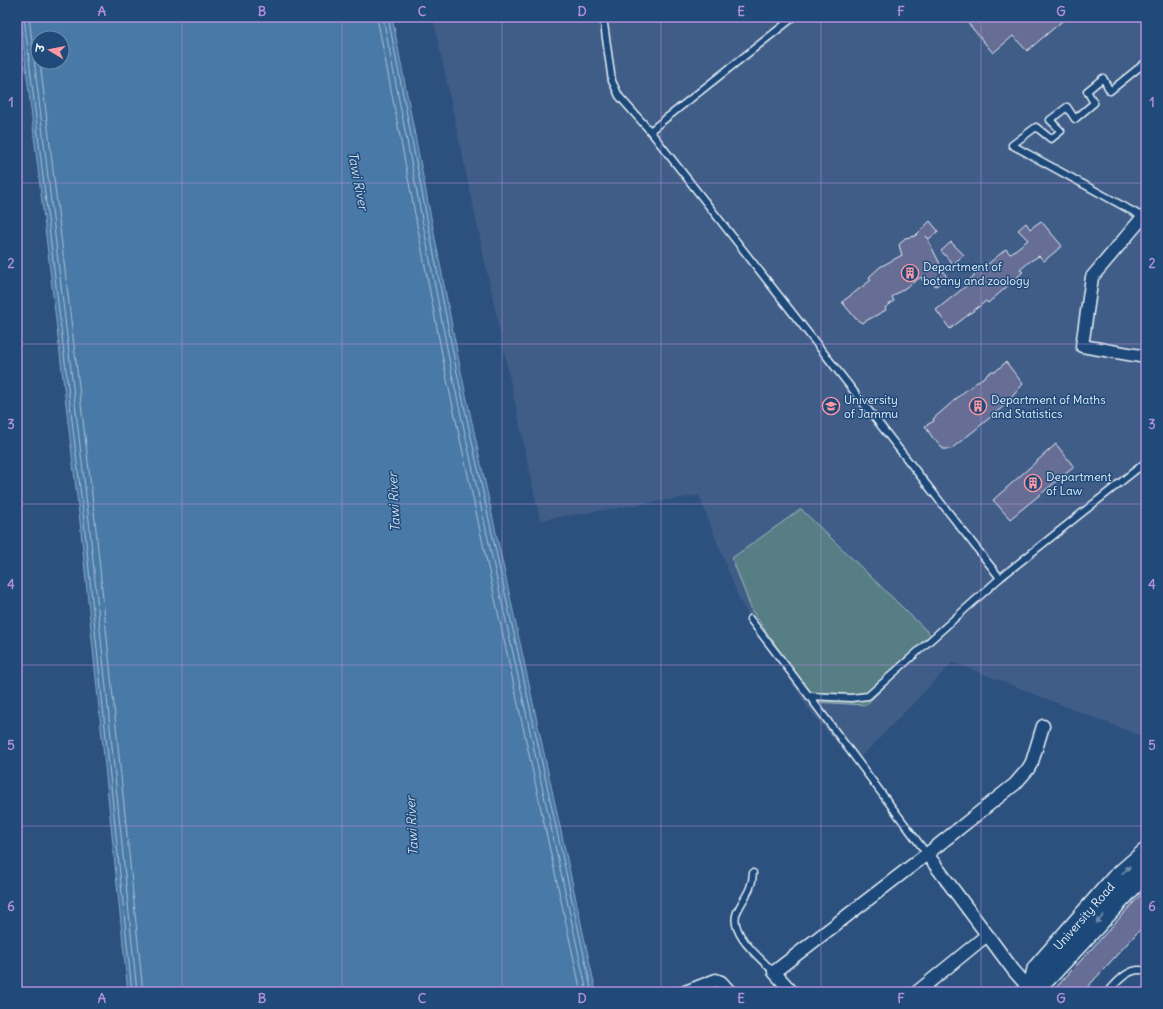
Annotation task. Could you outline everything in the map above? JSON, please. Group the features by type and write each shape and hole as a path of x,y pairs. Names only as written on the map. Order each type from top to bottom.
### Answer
{"main road":[{"name":"University Road","path":"1030,989 1037,969 1115,880 1146,853"},
{"name":"University Road","path":"1030,989 1048,977 1146,871"}],"street":[{"path":"1145,219 1092,276 1082,346 1146,357"},
{"path":"792,992 774,972 1015,784 1028,769 1036,753 1043,726"},
{"path":"927,854 987,935 1030,989"},
{"path":"917,992 987,935"},
{"path":"685,992 716,980 721,982 730,992"}],"lane":[{"path":"603,17 612,80 619,96 650,131 1000,578"},
{"path":"650,131 794,17"},
{"path":"1145,219 1012,145 1036,127 1050,139 1061,131 1050,120 1067,107 1075,119 1094,103 1087,91 1103,78 1110,91 1146,62"},
{"path":"809,696 851,698 868,696 1000,578 1146,462"},
{"path":"750,619 927,854"},
{"path":"753,873 751,887 737,912 736,926 743,940 774,972"},
{"path":"1108,992 1129,971 1140,969 1146,971"}],"shaded area":[{"name":"University of Jammu","path":"433,17 1146,17 1146,738 953,662 854,764 808,708 740,601 699,495 540,520"}],"green space":[{"path":"801,509 934,638 866,705 815,702 752,611 732,558"}],"water":[{"name":"Tawi River","path":"20,17 392,17 461,372 596,992 128,992 80,522"}],"building":[{"path":"963,17 1067,17 1027,51 1013,36 993,53"},
{"name":"Department of botany and zoology","path":"930,221 938,231 929,239 926,236 947,278 936,286 927,279 923,281 921,277 892,297 894,301 885,308 886,310 862,323 856,319 842,302 871,280 869,277 880,267 902,255 899,245 905,238 915,236"},
{"path":"1041,221 1062,246 1044,261 1039,256 1029,262 1020,270 1023,272 988,303 986,301 950,329 936,310 971,282 969,280 1006,249 1010,254 1028,240 1018,230 1026,223 1030,229"},
{"path":"951,242 964,255 953,264 941,251"},
{"name":"Department of Maths and Statistics","path":"1006,362 1023,384 1005,405 975,430 951,449 943,449 936,440 934,440 925,426 934,421 933,419 965,391 992,371 996,371"},
{"name":"Department of Law","path":"1056,444 1074,467 1010,519 993,500"},
{"path":"1146,889 1146,923 1083,992 1052,992"}],"place":[{"name":"Department of botany and zoology","path":"910,273"},
{"name":"University of Jammu","path":"831,406"},
{"name":"Department of Maths and Statistics","path":"978,406"},
{"name":"Department of Law","path":"1033,483"}]}
